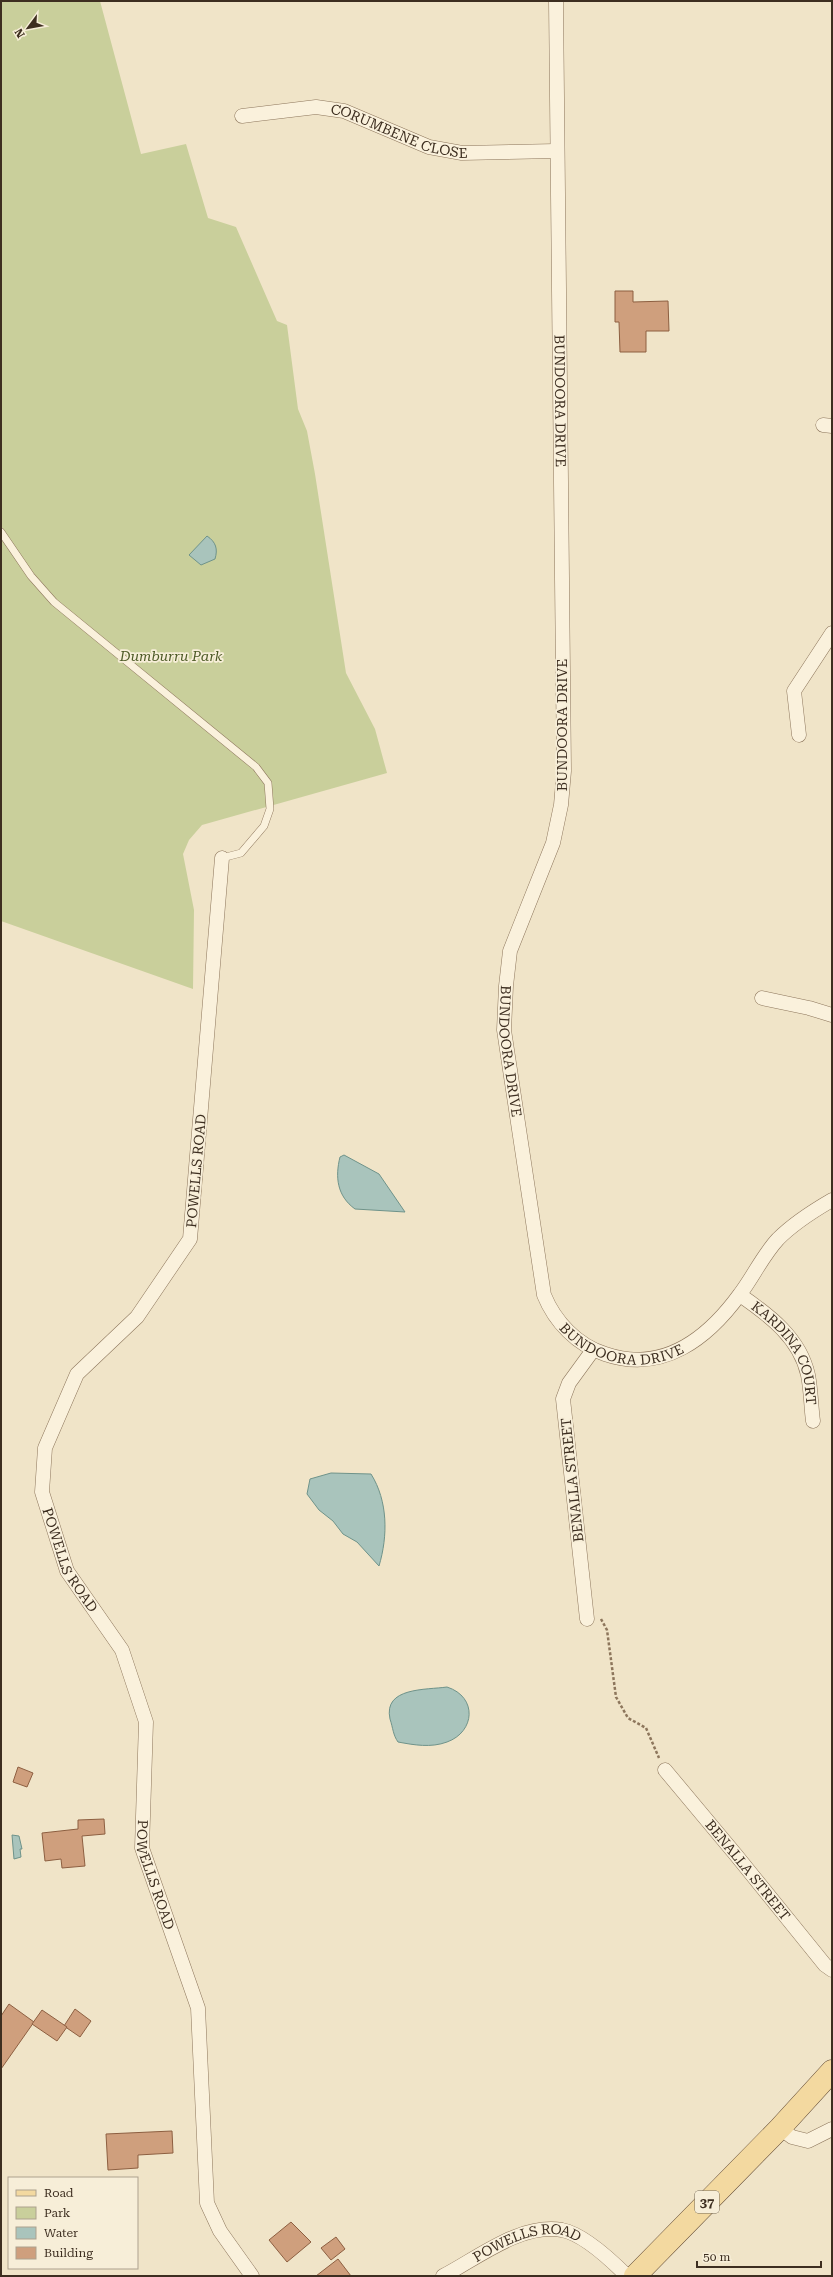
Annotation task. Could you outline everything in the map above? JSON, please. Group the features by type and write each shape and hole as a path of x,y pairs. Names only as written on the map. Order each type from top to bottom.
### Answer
{"main road":[{"name":"37","path":"635,2276 780,2128 832,2071"}],"street":[{"name":"BUNDOORA DRIVE","path":"556,1 556,151 564,771 553,844 510,951 506,986 504,1030 544,1295 550,1310 569,1333 593,1350 615,1358 638,1360 666,1356 690,1345 714,1326 740,1295 778,1240 812,1211 832,1200"},
{"name":"CORUMBENE CLOSE","path":"242,116 316,107 344,111 429,147 462,152 556,151"},
{"path":"799,735 794,691 832,633"},
{"name":"POWELLS ROAD","path":"222,858 190,1239 137,1317 77,1374 45,1448 42,1492 67,1571 122,1650 146,1722 142,1848 198,2008 207,2203 220,2231 252,2276"},
{"path":"762,998 809,1008 832,1015"},
{"name":"KARDINA COURT","path":"740,1295 768,1314 798,1346 808,1375 813,1421"},
{"name":"BENALLA STREET","path":"586,1616 563,1399 569,1384 593,1350"},
{"name":"BENALLA STREET","path":"664,1770 736,1855 825,1965 832,1970"},
{"path":"780,2128 792,2137 808,2141 832,2129"},
{"name":"POWELLS ROAD","path":"443,2276 511,2239 535,2231 548,2229 563,2230 578,2237 627,2276"}],"lane":[{"path":"1,532 31,576 54,602 256,767 268,783 270,809 264,826 241,853 222,858"}],"path":[{"path":"586,1616 598,1616 604,1621 607,1630 616,1697 628,1718 646,1728 664,1770"}],"green space":[{"name":"Dumburru Park","path":"1,1 100,1 141,154 186,144 208,218 236,227 277,321 287,325 298,409 307,431 315,474 346,673 375,729 387,773 202,825 189,840 183,854 194,910 193,989 1,921"}],"water":[{"path":"207,536 214,543 216,555 215,559 201,565 189,555"},
{"path":"344,1155 379,1174 405,1212 355,1209 349,1204 341,1192 338,1179 338,1164 340,1157"},
{"path":"331,1473 371,1474 377,1484 381,1496 385,1519 384,1543 379,1566 357,1542 343,1534 333,1521 319,1510 307,1494 310,1479"},
{"path":"447,1687 457,1692 464,1698 468,1706 469,1714 463,1731 456,1737 441,1744 416,1745 398,1742 390,1719 390,1709 393,1701 399,1696 408,1692"},
{"path":"12,1835 19,1836 22,1849 20,1849 21,1857 14,1859"}],"building":[{"path":"615,291 633,291 633,302 668,301 669,331 646,331 646,352 620,352 619,322 615,322"},
{"path":"18,1767 33,1773 27,1787 13,1782"},
{"path":"104,1819 105,1834 82,1836 85,1866 62,1868 61,1859 45,1861 42,1833 78,1829 78,1820"},
{"path":"9,2004 34,2022 1,2069 1,2016"},
{"path":"75,2009 91,2021 80,2037 64,2026"},
{"path":"42,2010 67,2027 57,2041 32,2024"},
{"path":"172,2131 173,2153 138,2155 138,2168 108,2170 106,2134"},
{"path":"291,2222 311,2242 287,2262 269,2240"},
{"path":"336,2237 345,2249 331,2260 321,2248"},
{"path":"338,2259 351,2276 316,2276"}]}
